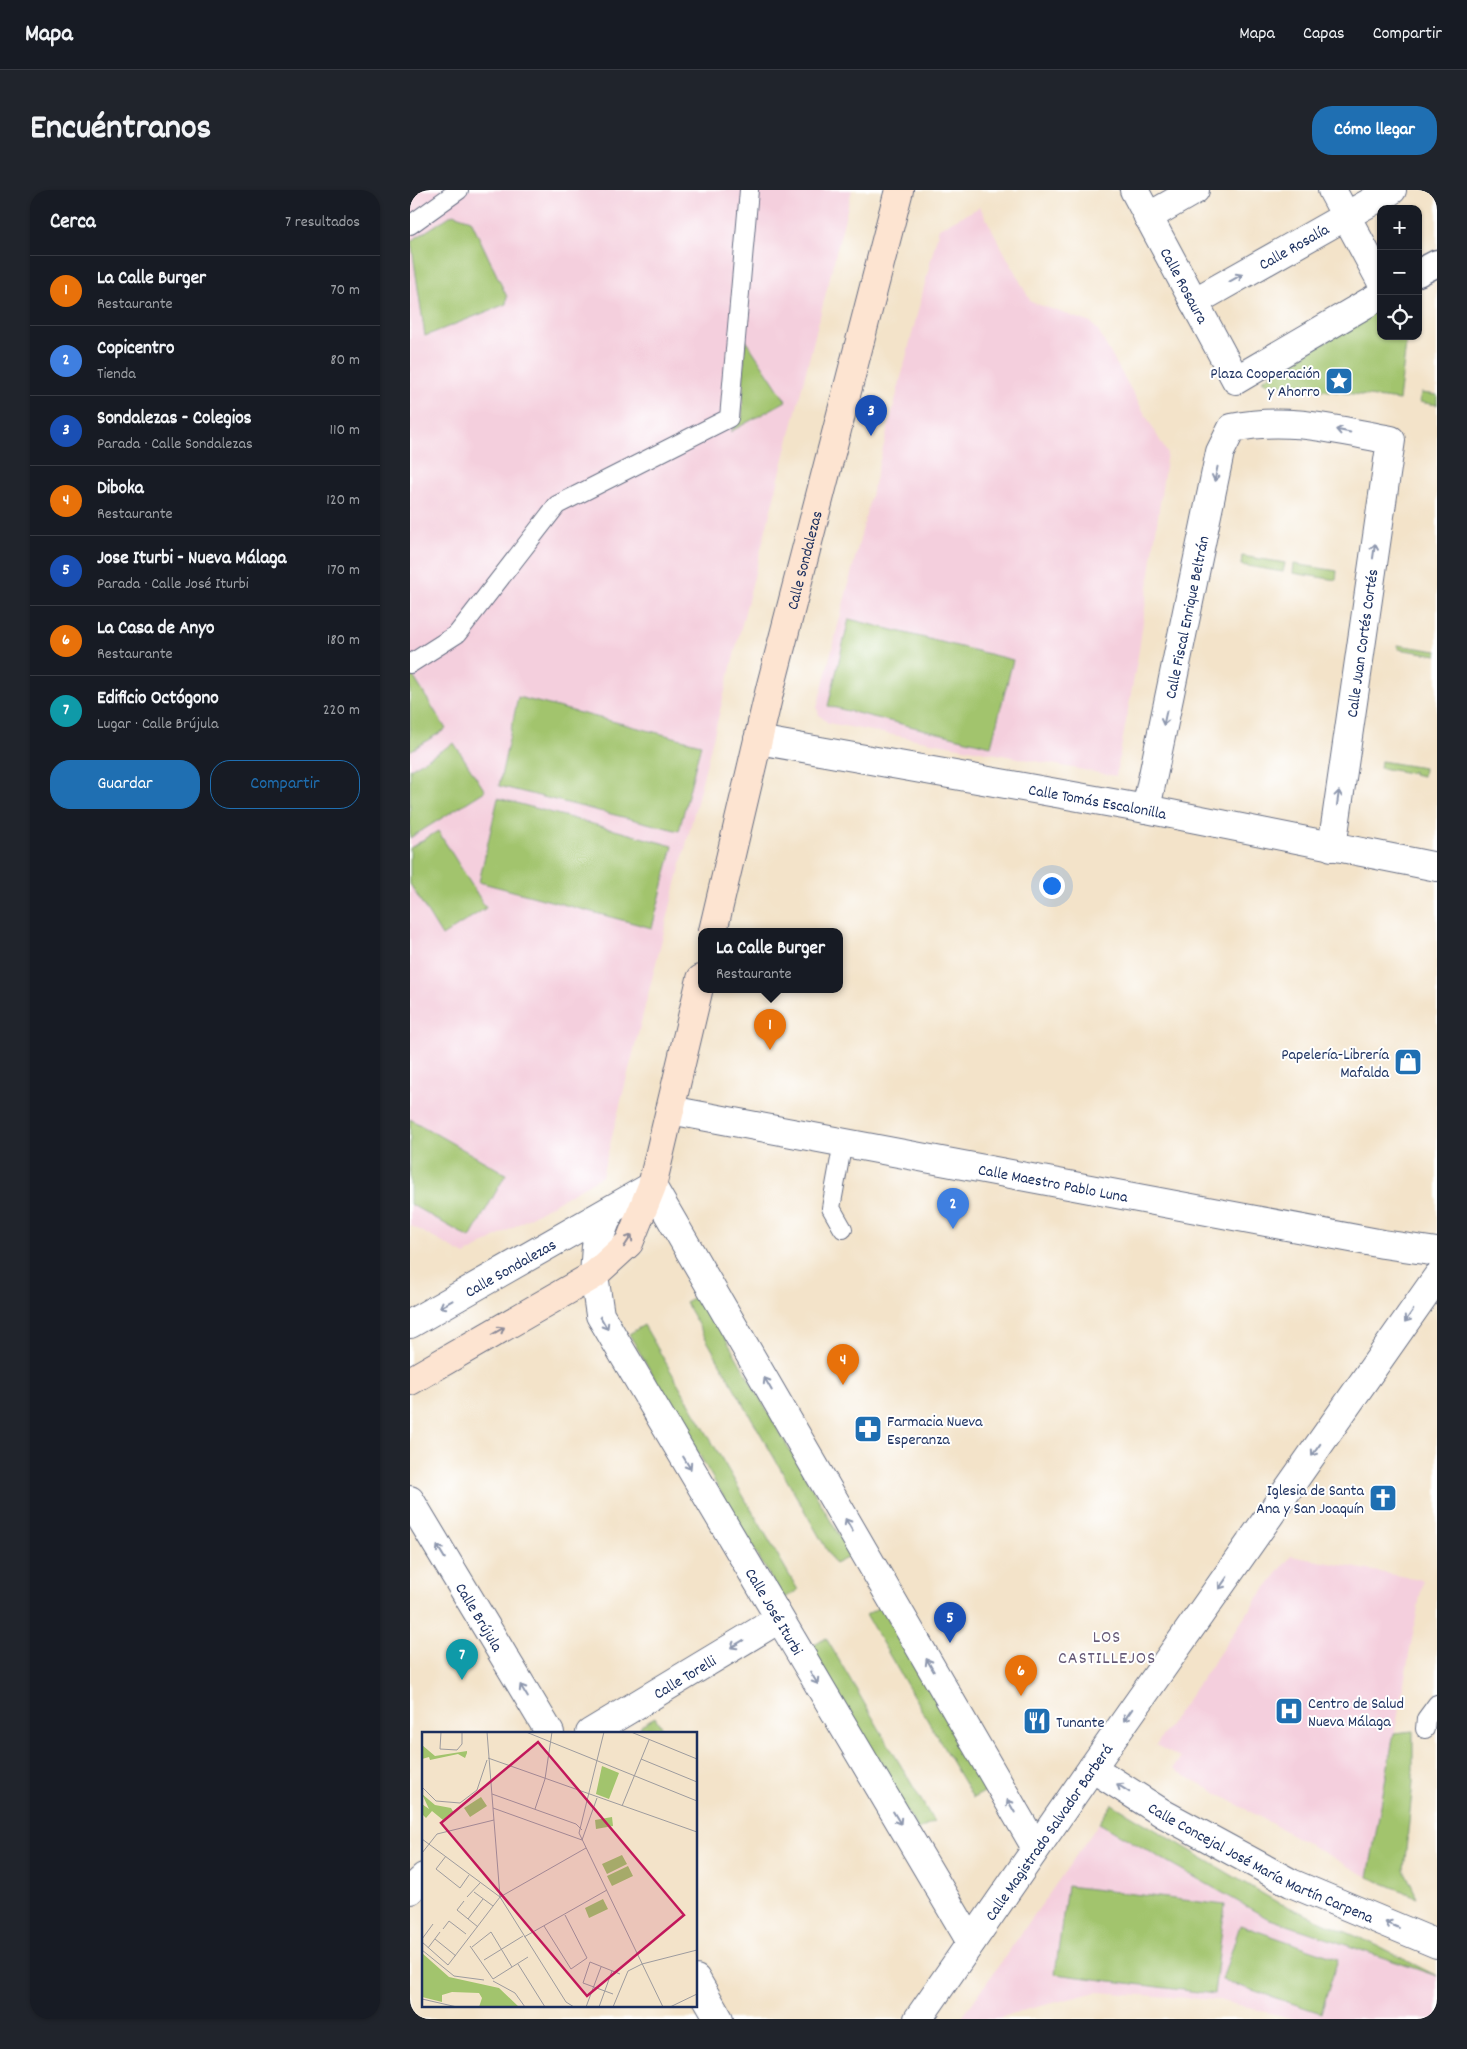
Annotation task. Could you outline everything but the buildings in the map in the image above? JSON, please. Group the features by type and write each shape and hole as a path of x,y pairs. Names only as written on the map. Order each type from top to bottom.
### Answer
{"main road":[{"name":"Calle Sondalezas","path":"714,928 758,740 899,190"},
{"path":"410,1381 594,1275 629,1243 652,1186 698,993"}],"street":[{"name":"Calle Rosaura","path":"1134,190 1236,380 1377,297"},
{"path":"1148,217 1195,190"},
{"path":"1332,190 1377,274"},
{"name":"Calle Rosalía","path":"1194,302 1392,190"},
{"path":"1422,271 1437,263"},
{"name":"Calle Juan Cortés Cortés","path":"1232,428 1259,422 1311,425 1391,440 1332,847"},
{"name":"Calle Fiscal Enrique Beltrán","path":"1146,809 1220,452 1232,428"},
{"name":"Calle Tomás Escalonilla","path":"758,740 1146,809 1437,867"},
{"name":"Calle Maestro Pablo Luna","path":"670,1110 1383,1244 1437,1252"},
{"path":"652,1186 1036,1848"},
{"name":"Calle Sondalezas","path":"410,1324 652,1186"},
{"path":"594,1275 596,1246 610,1211"},
{"name":"Calle José Iturbi","path":"594,1275 600,1315 971,1942"},
{"name":"Calle Magistrado Salvador Barberá","path":"918,2019 1437,1277"},
{"name":"Calle Brújula","path":"410,1500 549,1732"},
{"name":"Calle Torelli","path":"592,1732 779,1619"},
{"name":"Calle Concejal José María Martín Carpena","path":"1092,1768 1164,1814 1291,1883 1437,1944"},
{"path":"410,1890 422,1879"},
{"path":"698,1983 719,2019"}],"lane":[{"path":"410,225 459,190"},
{"path":"410,664 457,634 557,505 729,418 749,190"},
{"path":"842,1142 831,1208 843,1229"},
{"path":"1425,1729 1426,1719 1437,1704"}],"shaded area":[{"path":"410,190 852,190 602,1176 465,1255 410,1225"},
{"path":"980,207 1031,302 1092,323 1167,453 1139,650 1116,776 828,723 819,715 817,708 939,228"},
{"name":"Centro de Salud Nueva Málaga","path":"1291,1556 1423,1580 1368,1877 1173,1769 1180,1758 1156,1745 1257,1599"},
{"path":"1099,1823 1267,1918 1437,1976 1437,2019 1294,2019 1218,2000 1096,1992 1010,2014 999,2019 961,2019"}],"green space":[{"path":"453,214 471,220 507,297 506,304 425,336 411,241"},
{"path":"1377,311 1377,340 1407,340 1399,400 1268,383 1262,380"},
{"path":"745,339 786,401 730,432 742,417"},
{"path":"1421,393 1437,395 1437,405 1419,402"},
{"path":"1242,556 1285,563 1283,572 1241,565"},
{"path":"1294,564 1337,571 1336,580 1293,573"},
{"path":"849,619 1013,660 991,746 828,706"},
{"path":"1398,645 1437,651 1437,655 1398,649"},
{"path":"413,676 446,729 410,751 410,678"},
{"path":"518,697 701,744 679,831 499,786"},
{"path":"454,743 485,791 410,838 410,769"},
{"path":"1381,761 1424,768 1423,776 1413,774 1413,771 1410,773 1380,768"},
{"path":"498,798 673,846 652,928 479,882"},
{"path":"438,831 486,908 442,936 410,884 410,848"},
{"path":"410,1119 506,1174 470,1238 410,1204"},
{"path":"700,1294 851,1556 835,1564 685,1302"},
{"path":"644,1325 798,1590 783,1599 629,1334"},
{"path":"881,1606 988,1790 973,1798 866,1615"},
{"path":"826,1638 934,1822 918,1830 811,1647"},
{"path":"655,1717 664,1732 640,1732 641,1725"},
{"path":"1413,1731 1413,1783 1404,1869 1417,1897 1368,1877 1394,1733"},
{"path":"1112,1804 1275,1901 1376,1945 1437,1976 1267,1918 1099,1823"},
{"path":"1067,1886 1225,1905 1214,1994 1055,1974"},
{"path":"1240,1925 1338,1959 1321,2013 1222,1980"}],"place":[{"name":"Plaza Cooperación y Ahorro","path":"1339,381"},
{"name":"Sondalezas - Colegios","path":"871,436"},
{"name":"La Calle Burger","path":"770,1050"},
{"name":"Papelería-Librería Mafalda","path":"1408,1062"},
{"name":"Copicentro","path":"953,1229"},
{"name":"Diboka","path":"843,1385"},
{"name":"Farmacia Nueva Esperanza","path":"868,1429"},
{"name":"Iglesia de Santa Ana y San Joaquín","path":"1383,1498"},
{"name":"Jose Iturbi - Nueva Málaga","path":"950,1643"},
{"name":"Edificio Octógono","path":"462,1680"},
{"name":"La Casa de Anyo","path":"1021,1696"},
{"name":"Centro de Salud Nueva Málaga","path":"1289,1711"},
{"name":"Tunante","path":"1037,1721"}],"district":[{"name":"LOS CASTILLEJOS","path":"1107,1646"}]}
